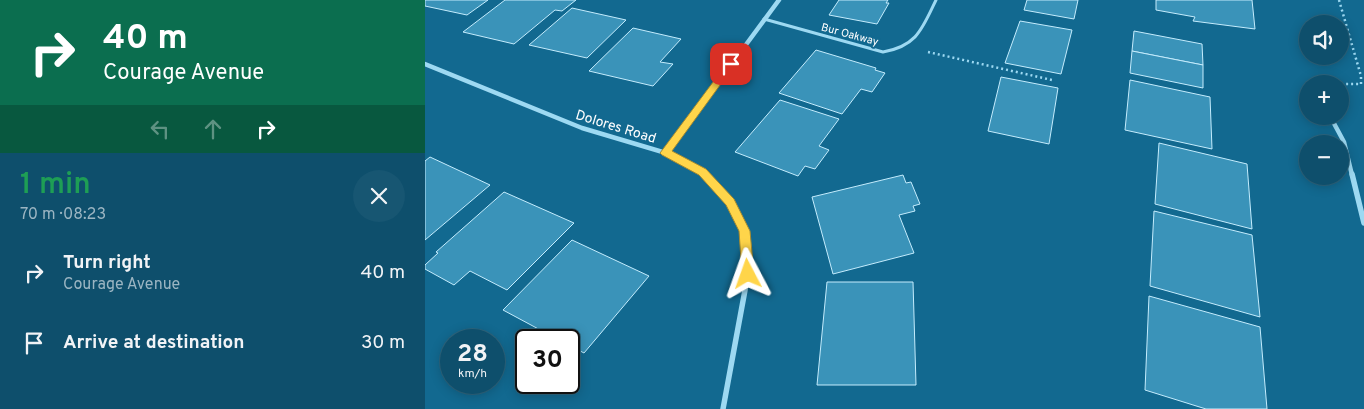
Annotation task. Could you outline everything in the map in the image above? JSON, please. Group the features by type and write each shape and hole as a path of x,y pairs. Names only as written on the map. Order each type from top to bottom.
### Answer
{"street":[{"path":"666,153 779,0"},
{"name":"Dolores Road","path":"425,64 582,128 666,153 703,172 730,202 745,231 748,274 723,409"},
{"path":"1334,125 1343,142 1364,223"}],"lane":[{"path":"905,47 917,38 936,0"},
{"name":"Bur Oakway","path":"764,19 883,52 905,47"}],"path":[{"path":"1339,0 1361,76 1361,84 1349,84"},
{"path":"905,47 1052,80"}],"building":[{"path":"425,0 488,0 467,15 425,6"},
{"path":"505,0 576,0 562,11 555,10 514,44 463,32"},
{"path":"839,0 888,0 886,3 889,3 877,24 829,15"},
{"path":"1027,0 1078,0 1074,19 1024,10"},
{"path":"1156,0 1252,0 1255,29 1193,21 1195,17 1156,10"},
{"path":"572,8 626,20 587,58 529,45"},
{"path":"1020,21 1072,30 1061,74 1005,63"},
{"path":"633,28 681,39 660,62 673,64 653,86 589,71"},
{"path":"1134,31 1202,44 1203,65 1132,51"},
{"path":"816,50 876,68 875,70 885,73 872,92 861,89 842,114 779,93"},
{"path":"1132,51 1203,65 1203,88 1130,73"},
{"path":"1001,77 1058,88 1049,144 988,131"},
{"path":"1130,80 1210,97 1212,149 1125,130"},
{"path":"780,100 839,119 819,146 829,150 815,169 805,166 798,176 735,152"},
{"path":"1159,143 1247,164 1252,229 1155,204"},
{"path":"430,157 490,185 425,240 425,161"},
{"path":"903,175 906,183 911,182 920,204 913,206 915,211 899,215 914,253 833,274 812,197"},
{"path":"504,192 574,223 507,290 470,271 454,285 425,269 425,265 438,253 436,252"},
{"path":"1154,211 1252,235 1260,317 1150,286"},
{"path":"572,240 649,276 584,353 580,351 580,329 538,329 503,310"},
{"path":"827,282 913,282 916,385 817,385"},
{"path":"1149,296 1260,327 1267,409 1206,409 1145,390"}],"route":[{"path":"731,64 666,153 703,172 730,202 745,231 748,274"}]}
